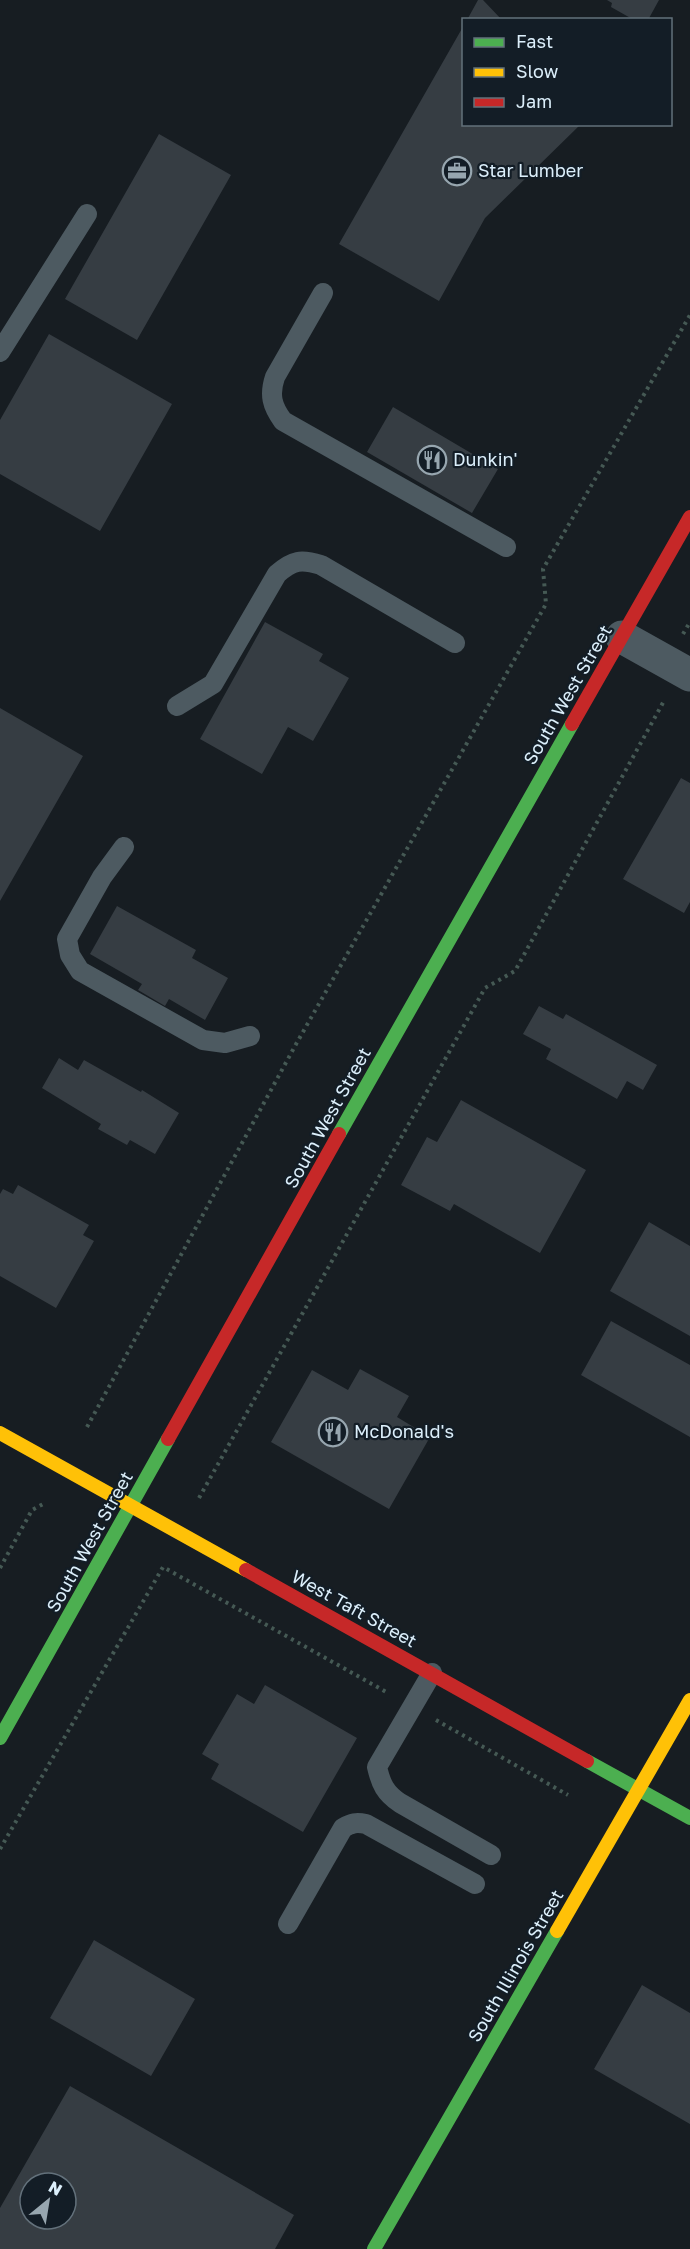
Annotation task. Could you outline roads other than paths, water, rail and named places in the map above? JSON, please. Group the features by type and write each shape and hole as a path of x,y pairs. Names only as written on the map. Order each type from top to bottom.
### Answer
{"street":[{"name":"South West Street","path":"0,1738 690,517"},
{"path":"622,637 682,671"},
{"name":"West Taft Street","path":"0,1433 690,1818"},
{"name":"South Illinois Street","path":"374,2249 690,1700"}],"lane":[{"path":"0,352 87,214"},
{"path":"323,293 275,377 271,396 276,412 283,421 506,547"},
{"path":"177,706 213,684 277,574 289,564 299,561 321,566 455,643"},
{"path":"124,847 102,877 67,939 70,955 80,971 203,1040 225,1043 250,1036"},
{"path":"432,1673 377,1767 383,1787 400,1803 491,1855"},
{"path":"288,1924 343,1827 351,1823 366,1824 475,1884"}],"place":[{"name":"Star Lumber","path":"457,171"},
{"name":"Dunkin'","path":"432,460"},
{"name":"McDonald's","path":"333,1432"}]}
